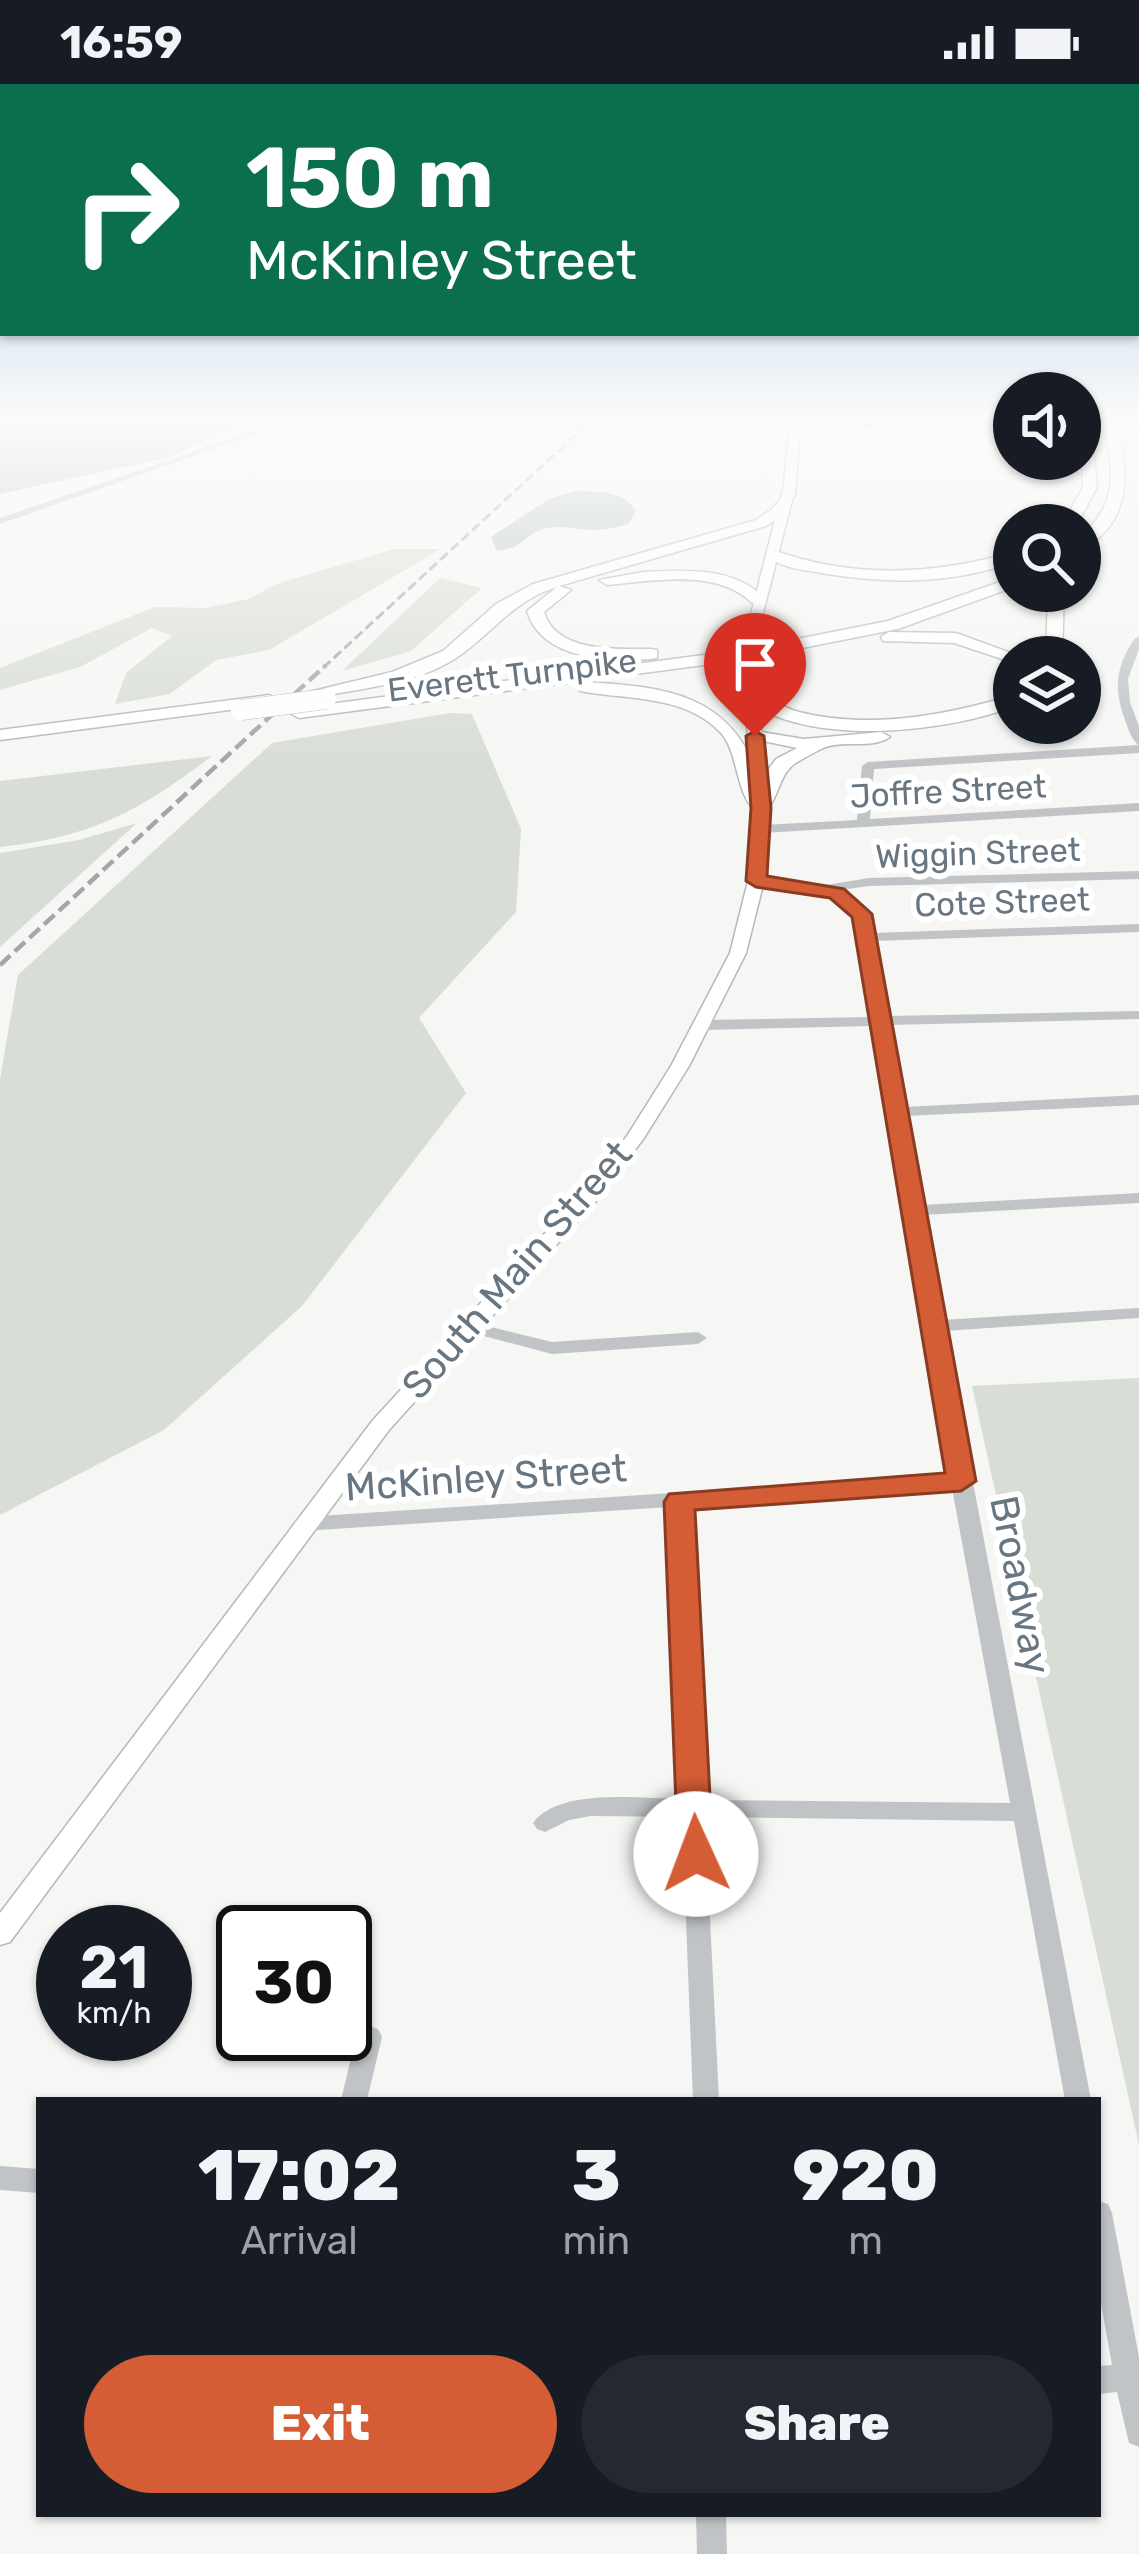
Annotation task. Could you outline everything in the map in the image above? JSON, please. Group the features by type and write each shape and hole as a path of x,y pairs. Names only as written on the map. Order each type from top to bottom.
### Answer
{"highway":[{"path":"0,738 322,696 397,676 449,655 502,608 539,587 718,535"},
{"path":"690,544 742,537 775,549 789,562 904,580 993,567"},
{"name":"Everett Turnpike","path":"0,752 233,716 322,696 747,656 914,607 993,571"},
{"path":"758,600 751,589 736,583 640,578 565,589 542,602 534,615 553,638 602,651 747,656 925,635 972,641 993,650"},
{"name":"Everett Turnpike","path":"0,738 299,713 747,656 892,625 993,589"},
{"path":"516,685 622,690 700,711 726,728 739,745 761,819"},
{"path":"748,694 772,713 839,722 946,717 993,709"},
{"path":"761,819 767,781 777,765 792,755 993,717"},
{"path":"755,734 794,743 839,743"}],"main road":[{"name":"South Main Street","path":"0,1934 381,1425 590,1196 635,1138 703,1025 738,952 756,881 761,819 747,656 778,535"}],"street":[{"path":"863,823 868,766 1139,746 1120,671 1138,641"},
{"path":"1123,697 1139,697"},
{"name":"Joffre Street","path":"761,819 863,823 1139,807"},
{"name":"Wiggin Street","path":"820,888 869,882 1139,874"},
{"path":"756,881 820,888"},
{"name":"Broadway","path":"820,888 856,906 867,937 961,1481 1077,2097"},
{"name":"Cote Street","path":"867,937 1139,928"},
{"path":"703,1025 1139,1015"},
{"path":"897,1112 1139,1100"},
{"path":"915,1210 1139,1198"},
{"path":"935,1326 1139,1313"},
{"path":"471,1327 552,1348 698,1338"},
{"name":"McKinley Street","path":"303,1524 961,1481"},
{"path":"680,1502 706,2097"},
{"path":"544,1823 564,1812 591,1807 1022,1812"},
{"path":"355,2097 363,2061"},
{"path":"0,2178 36,2181"},
{"path":"1101,2234 1122,2377 1139,2433"},
{"path":"711,2517 712,2554"}],"shaded area":[{"path":"531,535 512,548 497,551 491,537"},
{"path":"394,549 441,549 269,650 216,660 170,694 115,704 126,673 172,636 152,628 80,667 0,690 0,668 155,607 205,608 249,599 276,584"},
{"path":"440,578 482,588 411,651 342,671"},
{"path":"450,713 472,714 521,829 516,912 419,1018 466,1093 302,1306 164,1430 0,1515 0,1079 18,975 272,743"},
{"path":"212,756 114,818 62,836 0,847 0,781"},
{"path":"137,823 0,947 0,853 79,840"},
{"path":"1139,1378 1139,2145 972,1386"}],"railway":[{"path":"323,668 467,535"},
{"path":"0,965 326,665"}],"route":[{"path":"696,1854 680,1502 961,1481 862,914 837,893 756,881 761,808 755,736"}]}
